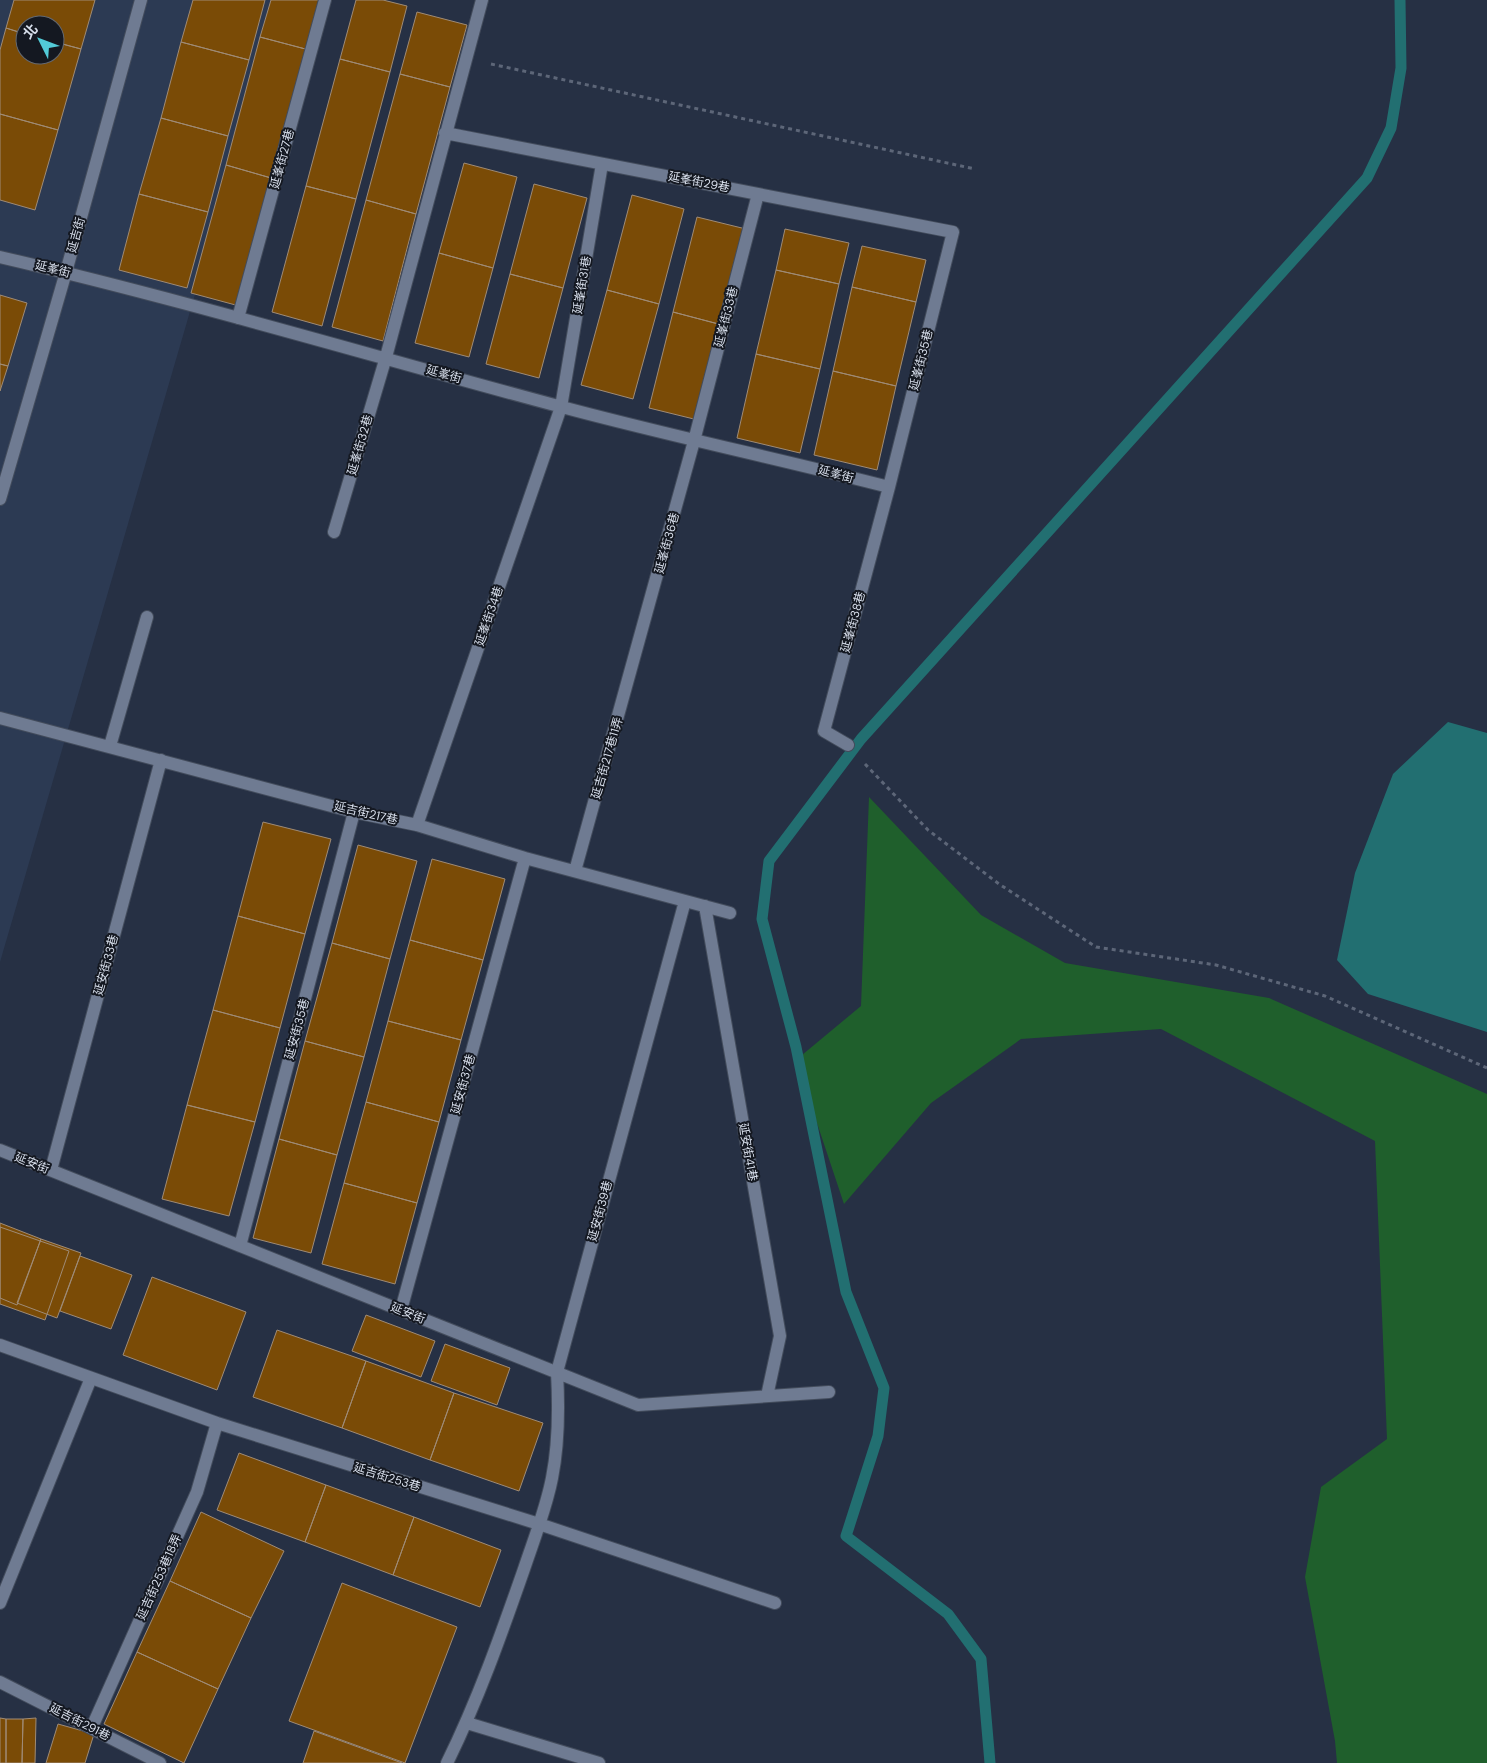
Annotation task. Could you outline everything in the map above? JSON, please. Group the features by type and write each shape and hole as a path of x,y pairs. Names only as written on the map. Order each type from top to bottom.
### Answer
{"street":[{"name":"延吉街","path":"0,499 66,272 141,0"},
{"name":"延峯街27巷","path":"238,318 325,0"},
{"path":"386,357 482,0"},
{"name":"延峯街29巷","path":"445,133 952,232"},
{"name":"延峯街31巷","path":"562,406 602,164"},
{"name":"延峯街33巷","path":"694,441 758,194"},
{"name":"延峯街35巷","path":"889,487 952,232"},
{"name":"延峯街","path":"0,257 66,272 694,441 889,487"},
{"name":"延峯街32巷","path":"334,532 386,357"},
{"name":"延峯街34巷","path":"417,825 562,406"},
{"name":"延峯街36巷","path":"639,645 694,441"},
{"name":"延峯街38巷","path":"848,745 824,731 889,487"},
{"path":"110,746 147,617"},
{"name":"延吉街217巷11弄","path":"575,871 639,645"},
{"name":"延吉街217巷","path":"0,718 354,812 417,825 524,858 730,913"},
{"name":"延安街33巷","path":"51,1170 161,760"},
{"name":"延安街35巷","path":"240,1246 354,812"},
{"name":"延安街37巷","path":"401,1310 524,858"},
{"name":"延安街39巷","path":"447,1763 467,1723 500,1640 539,1524 552,1478 559,1416 557,1372 685,901"},
{"name":"延安街41巷","path":"705,906 780,1336 767,1396"},
{"name":"延安街","path":"0,1150 638,1405 829,1392"},
{"name":"延吉街253巷","path":"0,1345 217,1423 539,1524 775,1603"},
{"path":"0,1603 91,1378"},
{"name":"延吉街253巷18弄","path":"92,1727 196,1492 217,1423"},
{"name":"延吉街291巷","path":"0,1682 160,1763"},
{"path":"467,1723 599,1763"}],"path":[{"path":"466,59 975,169"},
{"path":"848,745 928,830 1000,884 1096,947 1216,965 1325,996 1487,1068"}],"shaded area":[{"path":"0,0 281,0 0,962"},
{"path":"1448,722 1487,733 1487,1032 1368,994 1337,960 1355,873 1393,774"}],"green space":[{"path":"869,797 981,915 1065,963 1269,998 1487,1094 1487,1763 1337,1763 1335,1741 1305,1577 1321,1487 1387,1439 1375,1141 1161,1029 1021,1039 931,1103 844,1204 796,1060 861,1006"}],"building":[{"path":"14,0 95,0 81,49 65,45 65,15 15,15 15,31 6,28"},
{"path":"193,0 265,0 249,60 181,42"},
{"path":"271,0 327,0 313,51 260,37"},
{"path":"356,0 383,0 407,6 390,72 340,59"},
{"path":"417,12 467,25 450,87 400,74"},
{"path":"6,28 15,31 15,65 65,65 65,45 81,49 58,130 0,114 0,50"},
{"path":"260,37 313,51 278,180 226,165"},
{"path":"181,42 249,60 228,136 161,118"},
{"path":"340,59 390,72 356,199 306,186"},
{"path":"400,74 450,87 416,214 366,200"},
{"path":"0,114 58,130 35,210 0,200"},
{"path":"161,118 228,136 208,212 139,194"},
{"path":"464,163 517,177 493,268 439,253"},
{"path":"226,165 278,180 243,307 191,293"},
{"path":"534,184 587,198 563,288 510,274"},
{"path":"306,186 356,199 322,326 272,312"},
{"path":"139,194 208,212 187,288 119,270"},
{"path":"632,195 684,209 659,304 607,290"},
{"path":"366,200 416,214 383,341 332,327"},
{"path":"697,217 750,230 726,326 673,312"},
{"path":"785,229 849,243 839,284 776,270"},
{"path":"862,246 926,260 916,302 852,287"},
{"path":"439,253 493,268 469,357 415,343"},
{"path":"776,270 839,284 820,369 756,354"},
{"path":"510,274 563,288 539,378 486,364"},
{"path":"852,287 916,302 896,386 833,371"},
{"path":"607,290 659,304 633,399 581,385"},
{"path":"0,295 27,303 8,366 0,364"},
{"path":"673,312 726,326 702,421 649,408"},
{"path":"756,354 820,369 800,453 737,438"},
{"path":"0,364 8,366 0,391"},
{"path":"833,371 896,386 877,470 814,455"},
{"path":"263,822 331,839 305,934 238,916"},
{"path":"358,845 417,861 390,959 332,943"},
{"path":"432,859 505,879 483,960 410,940"},
{"path":"238,916 305,934 280,1028 213,1010"},
{"path":"410,940 483,960 461,1040 388,1021"},
{"path":"332,943 390,959 364,1057 305,1041"},
{"path":"213,1010 280,1028 255,1122 187,1105"},
{"path":"388,1021 461,1040 439,1122 366,1102"},
{"path":"305,1041 364,1057 337,1155 279,1139"},
{"path":"366,1102 439,1122 417,1203 344,1183"},
{"path":"187,1105 255,1122 229,1216 162,1199"},
{"path":"279,1139 337,1155 311,1253 253,1238"},
{"path":"344,1183 417,1203 395,1284 322,1264"},
{"path":"0,1223 41,1239 17,1305 0,1298"},
{"path":"0,1227 69,1251 45,1320 0,1304"},
{"path":"41,1239 81,1253 57,1318 17,1303"},
{"path":"80,1256 132,1275 111,1329 60,1311"},
{"path":"152,1277 246,1312 217,1390 123,1355"},
{"path":"366,1315 435,1341 421,1377 352,1351"},
{"path":"277,1330 366,1361 342,1428 253,1397"},
{"path":"445,1344 510,1368 497,1405 431,1381"},
{"path":"366,1361 454,1393 430,1460 342,1428"},
{"path":"454,1393 543,1423 519,1491 430,1460"},
{"path":"239,1453 326,1485 305,1542 217,1510"},
{"path":"326,1485 414,1517 393,1575 305,1542"},
{"path":"201,1512 284,1551 251,1618 170,1581"},
{"path":"414,1517 501,1550 480,1607 393,1575"},
{"path":"170,1581 251,1618 218,1689 137,1652"},
{"path":"342,1583 457,1627 405,1763 289,1721"},
{"path":"137,1652 218,1689 184,1763 104,1724"},
{"path":"0,1718 6,1719 6,1763 0,1763"},
{"path":"36,1718 35,1763 22,1763 23,1719"},
{"path":"6,1719 23,1719 22,1763 6,1763"},
{"path":"58,1724 94,1734 85,1763 46,1763"},
{"path":"314,1731 402,1763 303,1763"}],"waterway":[{"path":"990,1763 981,1659 948,1614 846,1536 878,1436 884,1388 846,1292 796,1047 762,919 769,861 861,739 1367,178 1391,128 1401,68 1400,0"}]}
